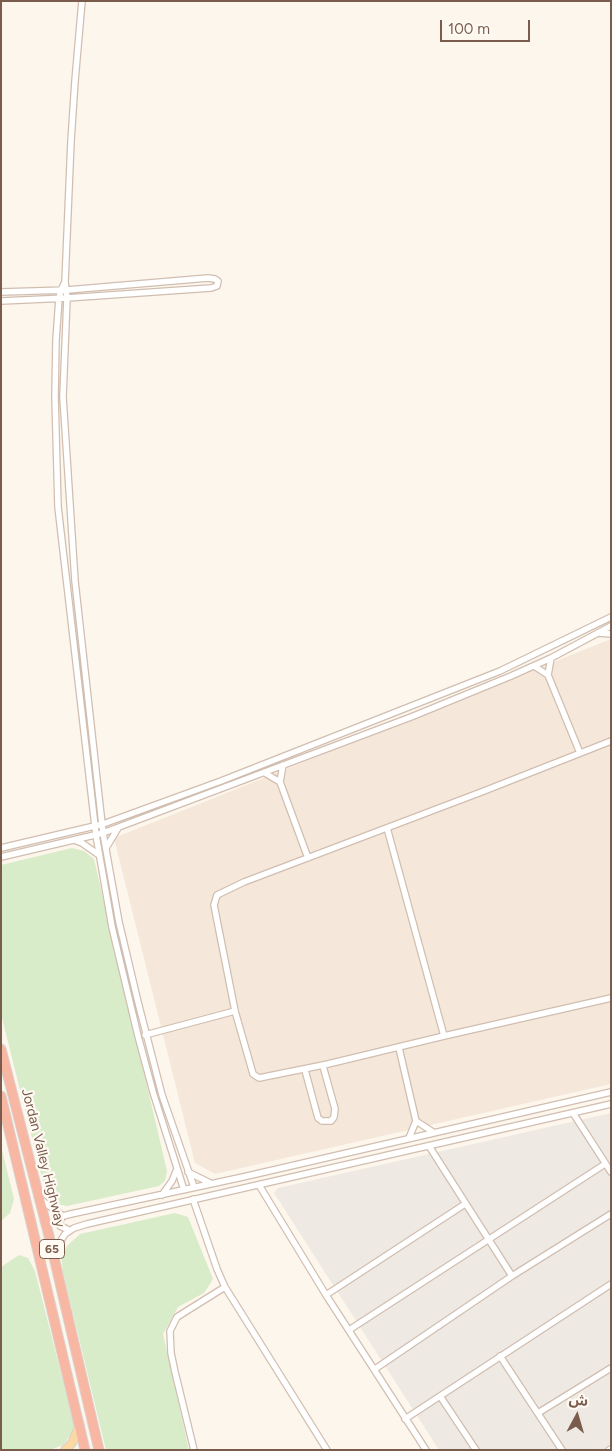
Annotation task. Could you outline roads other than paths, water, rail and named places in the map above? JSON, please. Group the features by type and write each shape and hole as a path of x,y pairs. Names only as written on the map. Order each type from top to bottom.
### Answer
{"highway":[{"name":"Jordan Valley Highway","path":"1,1049 54,1257 99,1450"},
{"name":"Jordan Valley Highway","path":"2,1102 85,1450"},
{"path":"34,1233 47,1230"}],"main road":[{"path":"65,1450 72,1443 80,1425"}],"street":[{"path":"82,1 74,91 65,282 64,290 59,298 56,340 54,398 58,507 96,835 112,927 153,1092 184,1190"},
{"path":"1,292 64,290 208,278 218,281 218,286 211,288 1,301"},
{"path":"64,290 67,298 63,397 71,528 103,833 119,922 146,1034 162,1095 194,1187"},
{"path":"1,848 103,824 221,780 500,671 611,617"},
{"path":"1,857 96,835 118,828 410,717 534,666 611,626"},
{"path":"597,633 611,634"},
{"path":"551,658 548,675 580,753"},
{"path":"534,666 548,675"},
{"path":"611,741 244,882 217,895 214,905 235,1010 255,1076 259,1078 323,1066 611,998"},
{"path":"284,765 280,782 308,858"},
{"path":"265,772 280,782"},
{"path":"106,848 118,828"},
{"path":"387,828 444,1036"},
{"path":"74,840 99,855"},
{"path":"138,1036 235,1010"},
{"path":"399,1048 416,1121 409,1138"},
{"path":"305,1070 319,1120 331,1121 335,1110 323,1066"},
{"path":"69,1230 60,1226 59,1222 63,1216 212,1184 611,1092"},
{"path":"54,1257 60,1242 69,1230 136,1212 611,1104"},
{"path":"573,1112 611,1172"},
{"path":"512,1114 518,1124"},
{"path":"416,1121 433,1132"},
{"path":"429,1146 512,1276"},
{"path":"349,1330 605,1164"},
{"path":"162,1195 172,1181 177,1169"},
{"path":"188,1172 212,1184"},
{"path":"259,1185 326,1295 426,1450"},
{"path":"39,1198 63,1216"},
{"path":"193,1199 225,1287 327,1450"},
{"path":"326,1295 465,1204"},
{"path":"375,1369 512,1276 611,1214"},
{"path":"405,1418 611,1284"},
{"path":"194,1450 171,1353 170,1331 177,1316 225,1287"},
{"path":"500,1356 562,1450"},
{"path":"538,1413 611,1368"},
{"path":"440,1396 476,1450"}]}
